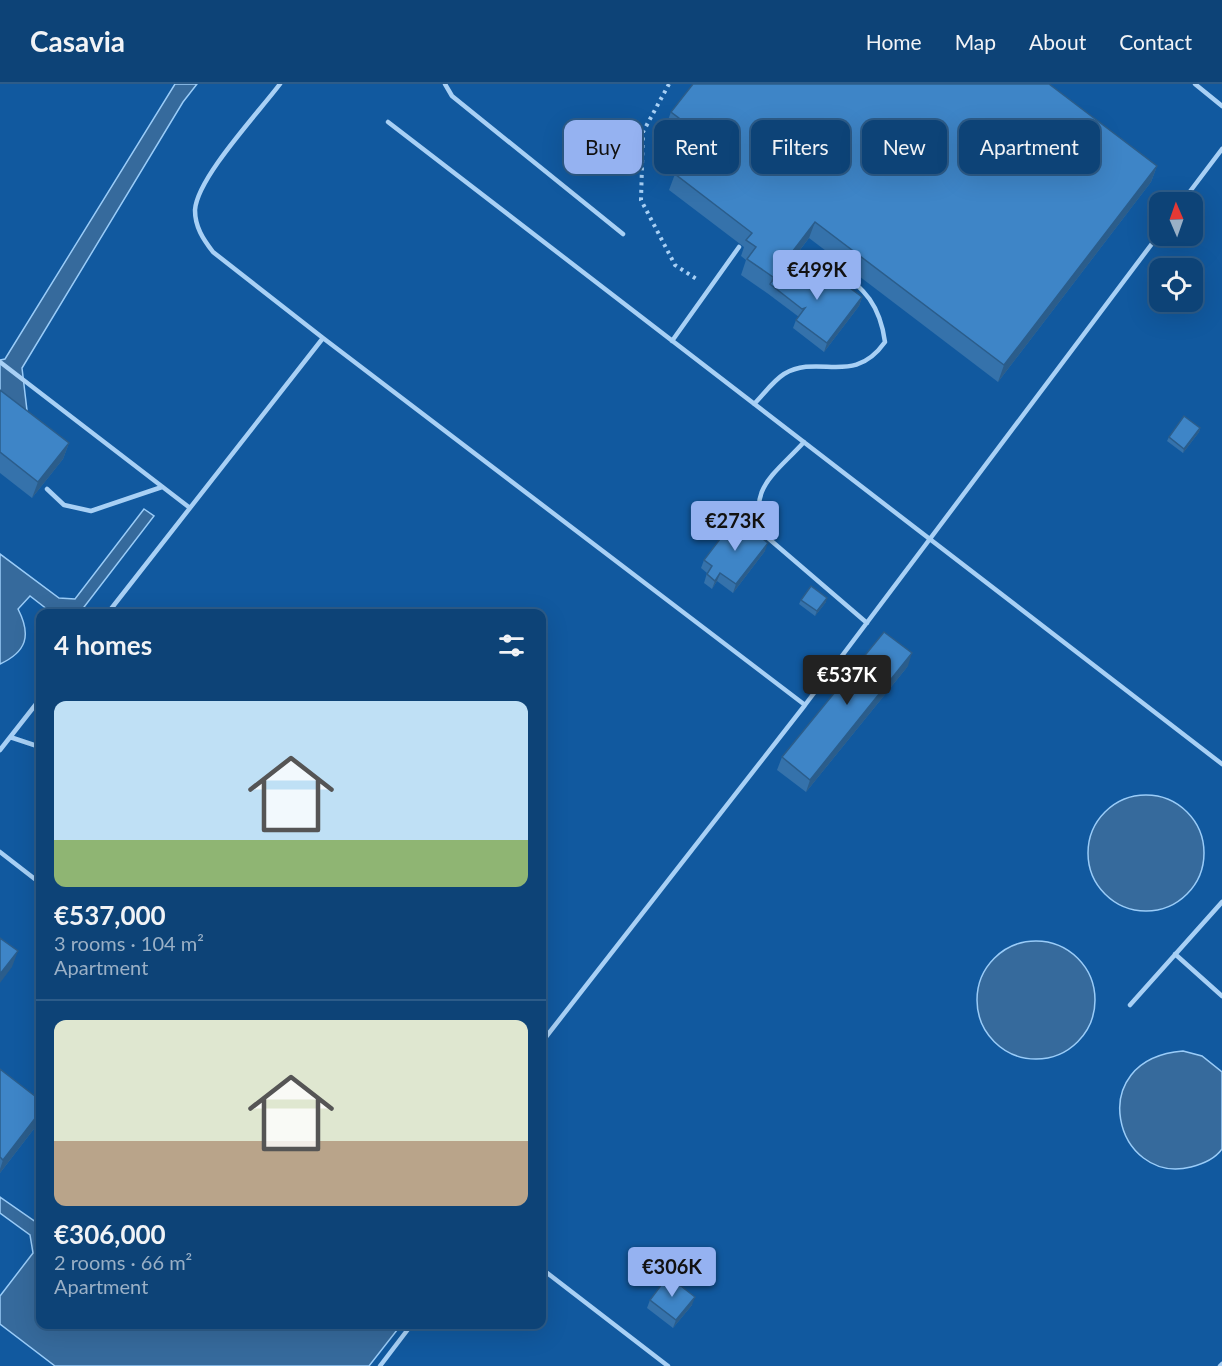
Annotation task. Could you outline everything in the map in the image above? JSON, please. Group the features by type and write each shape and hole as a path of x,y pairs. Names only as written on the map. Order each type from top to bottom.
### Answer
{"lane":[{"path":"280,84 201,186 195,211 200,234 213,252 805,705"},
{"path":"445,84 452,96 623,234"},
{"path":"1195,84 1222,106"},
{"path":"388,122 1222,764"},
{"path":"1190,192 1222,149"},
{"path":"546,1037 805,705 1150,246"},
{"path":"672,341 739,247"},
{"path":"754,404 784,374 803,368 855,367 875,356 885,342 882,323 867,292 836,268"},
{"path":"111,609 323,338"},
{"path":"0,363 190,508"},
{"path":"804,442 766,483 758,500 758,519 768,538 867,623"},
{"path":"47,489 64,504 91,511 162,487"},
{"path":"0,750 36,704"},
{"path":"10,737 36,746"},
{"path":"0,852 36,880"},
{"path":"1130,1005 1222,902"},
{"path":"1175,954 1222,996"},
{"path":"546,1272 668,1366"},
{"path":"380,1366 408,1329"}],"path":[{"path":"669,84 642,132 641,200 675,265 710,288"}],"water":[{"path":"175,84 197,84 183,102 22,368 28,419 0,410 0,360 5,359"},
{"path":"144,509 154,516 83,609 47,609 30,596 18,609 25,627 24,642 16,654 0,664 0,554 59,598 75,599"},
{"path":"1146,795 1168,799 1187,812 1200,831 1204,853 1200,875 1187,894 1168,907 1146,911 1124,907 1105,894 1092,875 1088,853 1092,831 1105,812 1124,799"},
{"path":"1036,941 1059,945 1078,958 1091,977 1095,1000 1091,1023 1078,1042 1059,1055 1036,1059 1013,1055 994,1042 981,1023 977,1000 981,977 994,958 1013,945"},
{"path":"1183,1051 1202,1056 1222,1072 1222,1149 1212,1158 1191,1167 1165,1168 1143,1158 1128,1141 1121,1119 1121,1096 1131,1075 1151,1059"},
{"path":"0,1197 36,1222 36,1329 398,1329 369,1366 55,1366 0,1324 0,1296 33,1253 30,1235 0,1213"}],"building":[{"path":"693,84 1049,84 1096,120 959,120 959,174 1100,174 1100,123 1157,166 1004,365 815,222 773,277 747,259 756,247 746,240 752,233 675,174 739,174 739,120 682,120 671,112"},
{"path":"794,252 800,257 789,271 816,291 831,274 862,297 827,343 796,320 805,308 802,309 770,284"},
{"path":"0,390 69,443 38,482 0,452"},
{"path":"1184,416 1200,428 1184,449 1169,437"},
{"path":"736,518 768,543 736,584 720,573 715,581 707,574 712,566 704,560"},
{"path":"811,586 827,598 817,611 801,600"},
{"path":"884,632 912,653 810,780 782,757"},
{"path":"0,938 18,951 0,974"},
{"path":"0,1069 36,1097 36,1117 3,1160 0,1157"},
{"path":"668,1276 695,1297 676,1320 650,1300"}]}
